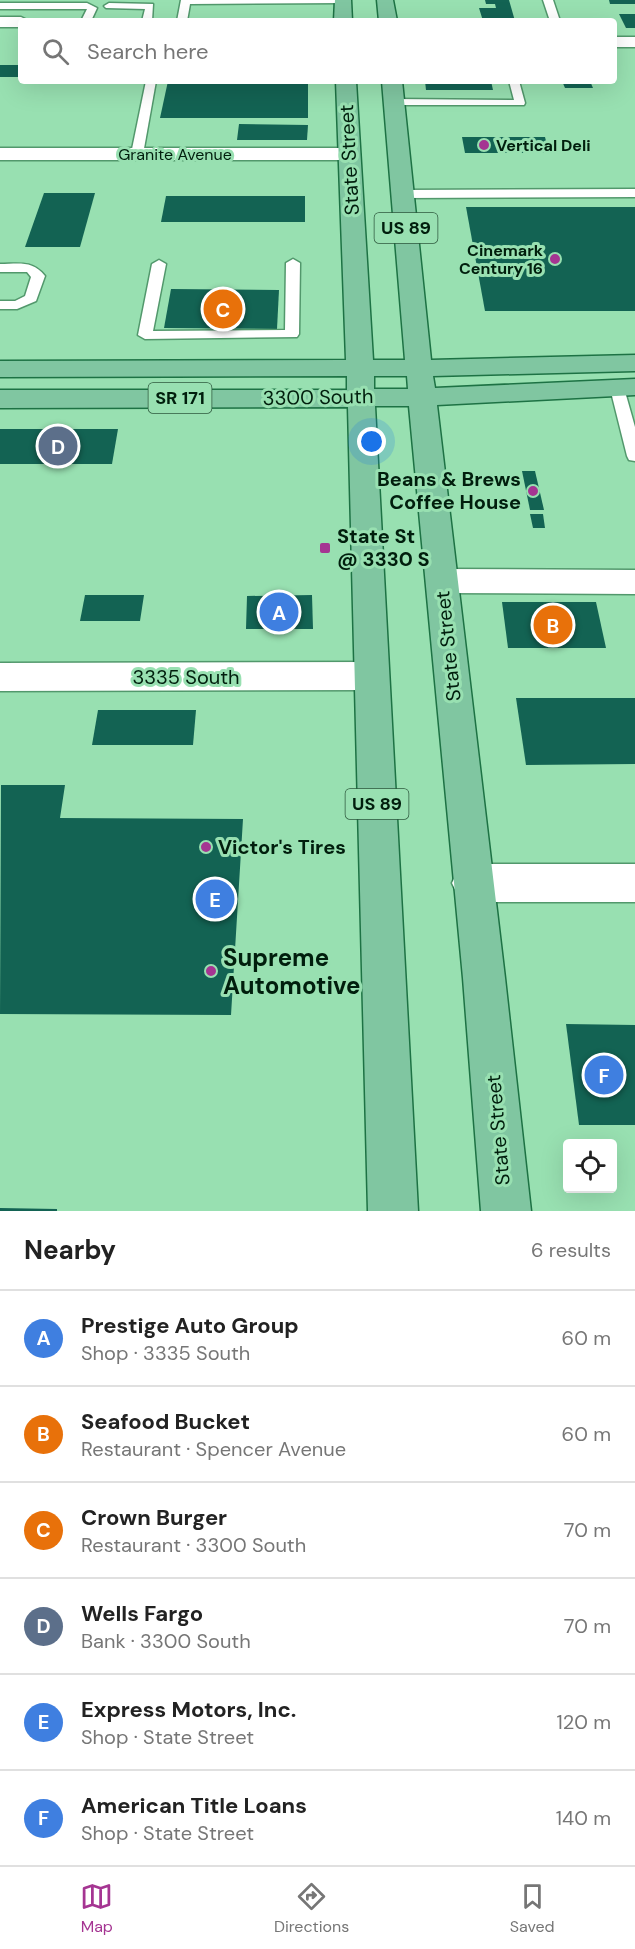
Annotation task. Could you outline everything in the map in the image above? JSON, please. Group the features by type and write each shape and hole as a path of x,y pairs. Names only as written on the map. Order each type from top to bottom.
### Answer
{"main road":[{"path":"343,0 343,18"},
{"path":"385,0 388,18"},
{"name":"State Street","path":"345,84 360,383 393,1211"},
{"name":"State Street","path":"393,92 420,382 506,1211"},
{"name":"3300 South","path":"0,399 420,382 543,367 635,363"},
{"name":"3300 South","path":"0,369 360,383"},
{"name":"3300 South","path":"420,382 538,393 626,387"}],"street":[{"path":"0,22 18,22"},
{"path":"617,42 635,42"},
{"name":"Granite Avenue","path":"0,154 349,154"},
{"path":"442,581 635,582"},
{"name":"3335 South","path":"0,677 371,676"},
{"path":"472,883 635,883"}],"lane":[{"path":"183,18 186,0 343,0"},
{"path":"548,0 554,18"},
{"path":"0,6 87,6 92,8 87,18"},
{"path":"109,6 150,6 148,18"},
{"path":"137,154 150,84"},
{"path":"393,92 520,103 515,84"},
{"path":"403,194 635,193"},
{"path":"159,264 145,335 292,334 293,263"},
{"path":"0,268 30,268 38,276 31,298 17,305 0,305"},
{"path":"626,387 635,456"}],"building":[{"path":"485,0 509,0 514,18 482,18 479,8 496,8 495,4 486,4"},
{"path":"609,0 635,0 635,4 610,4"},
{"path":"619,14 635,14 635,28 626,28"},
{"path":"0,65 18,65 18,77 0,77"},
{"path":"167,84 308,84 308,118 160,118"},
{"path":"425,84 492,84 493,90 426,90"},
{"path":"563,84 591,84 593,88 565,88"},
{"path":"239,124 308,125 307,140 237,140"},
{"path":"462,137 545,137 549,153 465,153"},
{"path":"44,193 95,193 80,247 25,247"},
{"path":"166,196 305,196 305,222 161,222"},
{"name":"Cinemark Century 16","path":"466,207 635,207 635,311 485,311"},
{"path":"171,289 279,290 277,329 164,328"},
{"path":"0,429 118,429 112,464 0,464"},
{"name":"Beans & Brews Coffee House","path":"522,471 535,471 544,510 530,510"},
{"name":"Beans & Brews Coffee House","path":"530,514 543,514 545,528 533,528"},
{"path":"85,595 144,595 140,621 80,621"},
{"path":"312,595 313,629 246,629 247,596"},
{"path":"502,602 596,602 606,648 508,648"},
{"path":"516,698 635,698 635,764 526,765"},
{"path":"98,710 196,710 193,745 92,745"},
{"path":"1,785 65,785 60,818 243,819 231,1015 0,1014"},
{"path":"566,1024 635,1025 635,1125 579,1125"},
{"path":"0,1208 57,1209 57,1211 0,1211"}],"place":[{"name":"Vertical Deli","path":"484,145"},
{"name":"Cinemark Century 16","path":"555,259"},
{"name":"Crown Burger","path":"223,309"},
{"name":"Wells Fargo","path":"58,446"},
{"name":"Beans & Brews Coffee House","path":"533,491"},
{"name":"State St @ 3330 S","path":"325,548"},
{"name":"Prestige Auto Group","path":"279,612"},
{"name":"Seafood Bucket","path":"553,625"},
{"name":"Victor's Tires","path":"206,847"},
{"name":"Express Motors, Inc.","path":"215,899"},
{"name":"Supreme Automotive","path":"211,971"},
{"name":"American Title Loans","path":"604,1075"}]}
